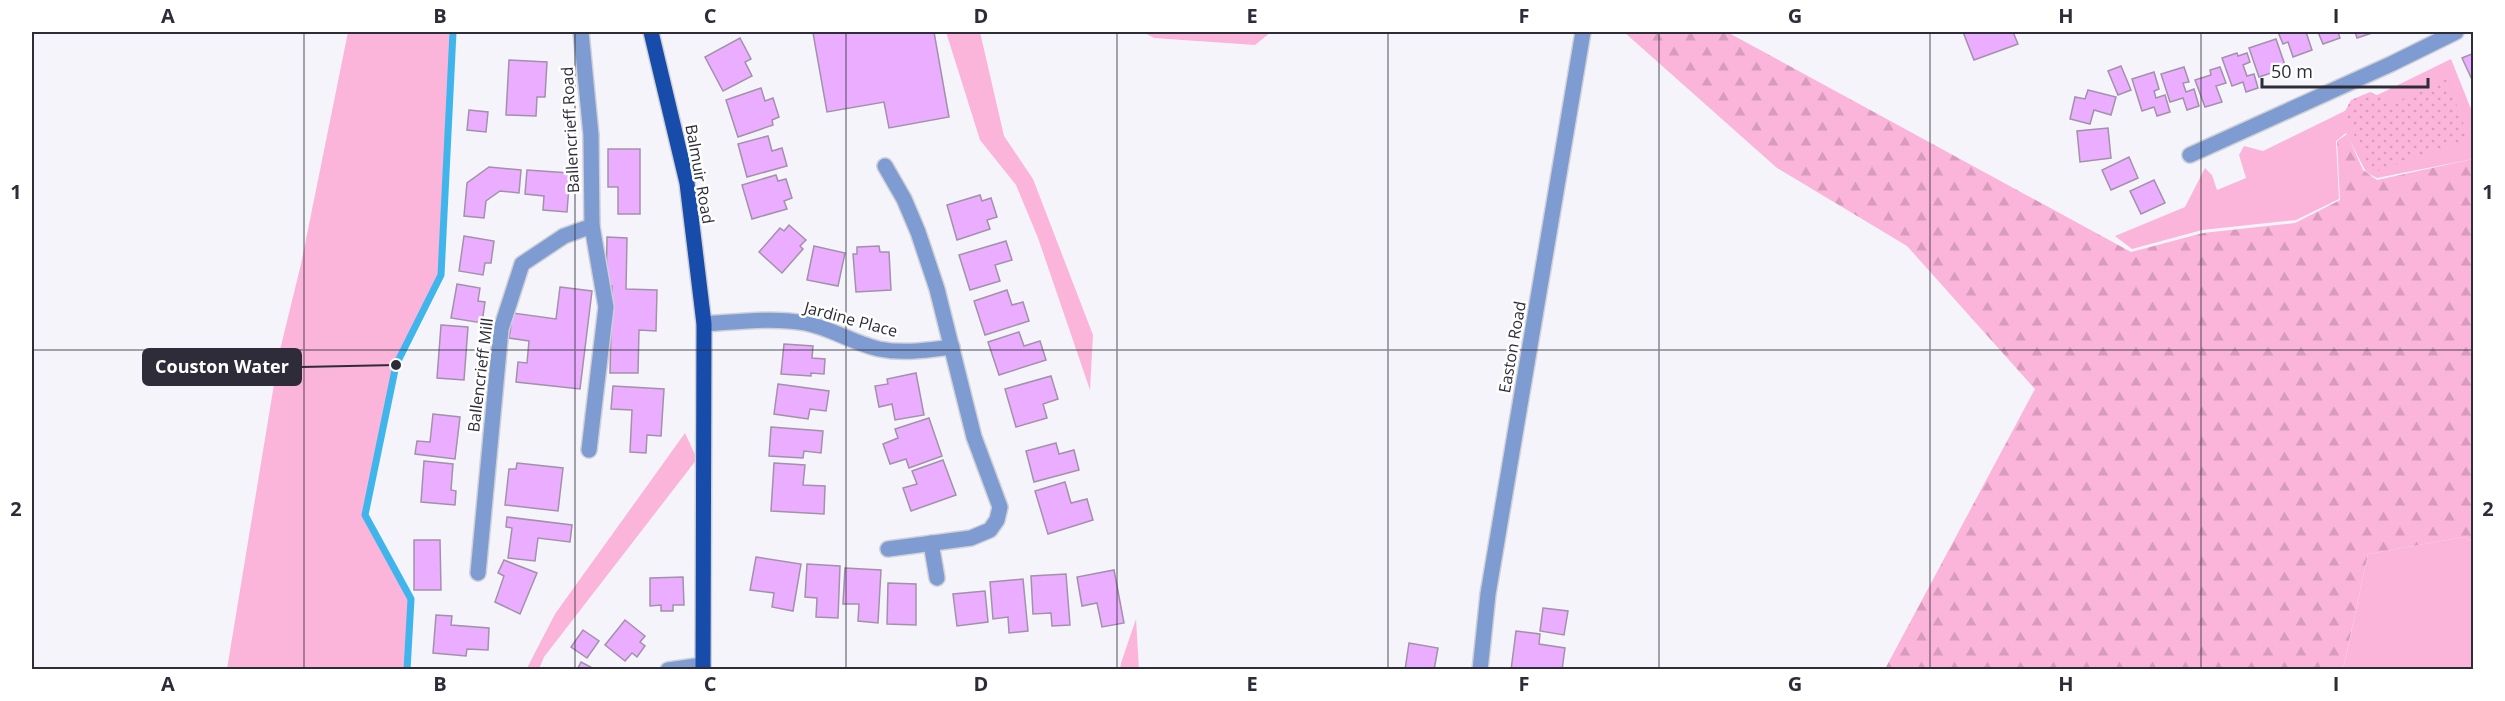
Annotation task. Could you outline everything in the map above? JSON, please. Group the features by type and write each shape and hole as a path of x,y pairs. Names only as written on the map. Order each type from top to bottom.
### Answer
{"main road":[{"name":"Balmuir Road","path":"654,33 687,183 704,324 703,667"}],"street":[{"name":"Ballencrieff Road","path":"581,32 591,135 592,226 606,307 589,450"},
{"name":"Easton Road","path":"1480,669 1488,594 1583,32"},
{"path":"2190,155 2456,32"},
{"path":"885,166 904,199 918,232 937,290 974,437 1000,507 997,520 990,530 971,538 888,549"},
{"name":"Ballencrieff Mill","path":"478,573 501,329 522,264 564,236 592,226"},
{"name":"Jardine Place","path":"704,324 757,321 804,322 877,349 907,352 952,347"},
{"path":"931,543 937,578"},
{"path":"668,669 703,667"}],"green space":[{"path":"348,32 453,32 441,275 396,365 365,515 411,599 407,669 227,669 279,354 301,264"},
{"path":"946,32 980,32 1004,136 1033,179 1093,335 1090,390 1038,238 1016,185 980,140"},
{"path":"1143,32 1271,32 1255,45 1154,38"},
{"path":"1624,32 1727,32 2131,252 2203,233 2295,223 2340,200 2337,141 2347,134 2363,170 2377,180 2473,159 2473,542 2464,537 2368,554 2343,669 1885,669 2035,389 1907,246 1777,168"},
{"path":"2451,59 2473,114 2473,159 2377,178 2366,172 2346,133 2336,141 2339,199 2296,220 2202,230 2132,249 2115,236 2185,207 2205,168 2212,175 2217,190 2246,178 2239,155 2244,146 2263,151"},
{"path":"2447,79 2469,139 2372,173 2344,113 2351,100 2370,92 2383,98 2389,105"},
{"path":"685,433 697,459 544,657 539,669 526,670 555,614"},
{"path":"2464,537 2473,542 2473,669 2343,670 2368,554"},
{"path":"1136,619 1139,669 1120,669 1121,663"}],"building":[{"path":"934,32 949,117 889,128 884,102 827,112 813,33"},
{"path":"1963,32 2013,32 2018,44 1974,60"},
{"path":"2278,32 2306,32 2312,50 2293,57 2288,42 2283,44"},
{"path":"2318,32 2338,32 2340,38 2323,44"},
{"path":"2355,32 2375,32 2357,38"},
{"path":"740,38 751,59 745,62 752,76 723,91 705,57"},
{"path":"2276,39 2286,68 2259,77 2249,48"},
{"path":"2237,53 2238,56 2247,53 2250,62 2243,65 2247,76 2254,74 2258,88 2246,92 2243,82 2232,86 2222,58"},
{"path":"2474,53 2474,84 2462,58"},
{"path":"509,60 547,62 545,97 537,97 536,116 506,115"},
{"path":"2121,66 2131,90 2118,95 2108,71"},
{"path":"2184,67 2189,82 2183,83 2186,92 2194,89 2199,106 2187,110 2183,98 2170,102 2161,74"},
{"path":"2220,67 2226,83 2216,86 2222,102 2205,107 2195,80 2211,75 2210,70"},
{"path":"2154,72 2159,89 2154,91 2156,98 2165,95 2170,112 2157,116 2154,107 2142,111 2132,79"},
{"path":"761,88 765,101 773,98 779,117 772,120 773,125 738,137 726,100"},
{"path":"2088,90 2116,97 2111,115 2094,110 2090,124 2070,119 2075,97 2085,99"},
{"path":"469,110 488,112 486,132 467,130"},
{"path":"2108,128 2111,158 2080,162 2077,131"},
{"path":"768,136 772,151 782,148 787,166 747,177 738,144"},
{"path":"608,149 640,149 640,214 618,214 618,187 608,187"},
{"path":"2129,157 2138,178 2111,190 2102,170"},
{"path":"489,167 521,170 519,193 500,191 486,201 484,218 464,216 467,183"},
{"path":"527,170 570,173 567,212 543,210 544,196 525,194"},
{"path":"776,175 778,181 786,179 792,198 784,201 787,209 752,219 742,185"},
{"path":"2154,180 2165,203 2141,214 2130,191"},
{"path":"980,195 982,201 991,198 997,217 987,220 990,229 957,240 947,205"},
{"path":"789,225 806,240 800,246 803,249 782,273 759,252 780,228 784,231"},
{"path":"464,236 494,241 491,263 485,263 483,275 459,271"},
{"path":"607,237 627,238 626,289 657,290 656,331 639,330 638,373 610,373 612,286 606,286"},
{"path":"1006,241 1012,260 995,265 1000,281 970,290 959,255"},
{"path":"814,246 845,253 838,286 807,280"},
{"path":"879,246 880,252 889,252 891,290 856,292 853,254 857,254 857,247"},
{"path":"457,284 480,288 478,301 485,302 482,323 451,318"},
{"path":"560,287 592,291 580,389 516,382 518,362 527,363 529,341 509,338 513,313 556,319"},
{"path":"1007,290 1012,305 1023,302 1029,321 985,335 974,301"},
{"path":"441,325 468,327 464,380 437,378"},
{"path":"1019,332 1024,346 1040,341 1046,360 999,375 988,342"},
{"path":"784,344 813,346 812,358 825,359 824,374 811,373 811,376 781,374"},
{"path":"916,373 924,415 895,420 892,404 879,407 875,386 888,384 887,379"},
{"path":"1051,376 1058,399 1043,404 1047,418 1016,427 1005,389"},
{"path":"778,384 829,391 826,411 810,409 808,419 774,414"},
{"path":"613,386 664,389 661,436 647,435 646,453 630,452 632,410 611,409"},
{"path":"433,414 460,417 455,459 415,454 417,441 430,442"},
{"path":"929,418 942,456 909,468 906,459 890,464 883,444 898,438 895,429"},
{"path":"771,427 823,431 821,453 804,451 803,458 769,456"},
{"path":"1056,443 1059,454 1074,450 1079,470 1034,482 1026,451"},
{"path":"943,460 956,495 911,511 903,488 917,484 912,471"},
{"path":"424,461 453,464 451,490 456,491 455,505 421,502"},
{"path":"517,463 563,468 558,511 505,505 509,469 516,469"},
{"path":"774,463 805,465 803,485 825,486 824,514 771,511"},
{"path":"1065,482 1071,503 1087,499 1093,520 1048,534 1035,491"},
{"path":"507,517 572,525 570,542 538,538 535,561 508,558 512,528 506,527"},
{"path":"414,540 440,540 441,590 414,590"},
{"path":"756,557 801,564 793,611 772,607 774,593 750,590"},
{"path":"504,560 537,573 520,614 495,602 504,576 498,573"},
{"path":"807,564 840,566 838,618 816,617 817,598 805,597"},
{"path":"845,568 881,570 878,623 858,621 859,604 843,604"},
{"path":"1114,570 1124,623 1102,627 1097,603 1082,606 1077,577"},
{"path":"1066,574 1070,625 1052,626 1051,613 1033,614 1031,576"},
{"path":"683,577 684,605 673,605 673,611 661,611 661,605 650,606 650,578"},
{"path":"1023,579 1028,631 1009,633 1008,617 993,619 990,582"},
{"path":"888,583 916,584 916,625 887,624"},
{"path":"985,591 988,622 957,626 953,594"},
{"path":"1543,608 1568,611 1564,635 1540,631"},
{"path":"436,615 452,616 451,625 489,628 488,650 467,649 466,656 433,653"},
{"path":"625,620 645,636 640,642 645,646 637,657 632,653 625,661 605,645"},
{"path":"583,630 599,641 587,658 571,647"},
{"path":"1516,631 1540,634 1539,644 1565,648 1562,670 1511,670"},
{"path":"1409,643 1438,648 1434,670 1405,670"},
{"path":"581,662 596,670 577,670"}],"waterway":[{"path":"407,670 411,599 365,515 396,365 441,275 453,32"}],"place":[{"name":"Couston Water","path":"396,365"}]}
